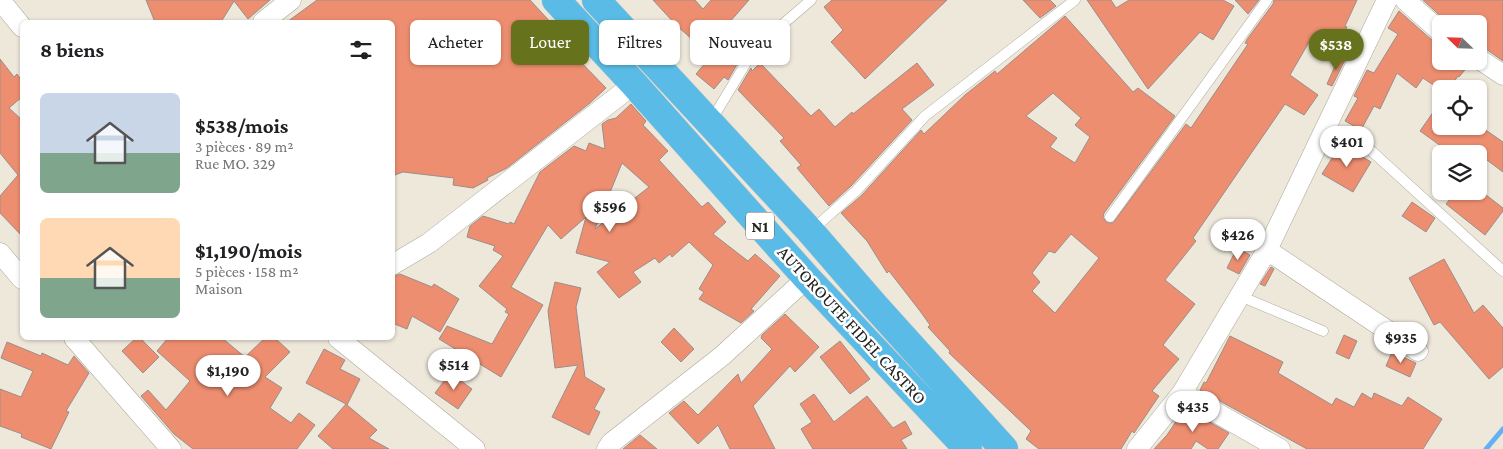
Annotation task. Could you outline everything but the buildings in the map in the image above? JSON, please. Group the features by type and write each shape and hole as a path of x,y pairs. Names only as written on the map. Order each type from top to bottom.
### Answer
{"highway":[{"name":"AUTOROUTE FIDEL CASTRO","path":"556,0 634,84 807,278 968,449"},
{"name":"AUTOROUTE FIDEL CASTRO","path":"596,0 810,231 1004,449"}],"street":[{"path":"0,0 20,25"},
{"path":"1137,449 1182,393 1267,250 1387,0"},
{"path":"1405,0 1432,24"},
{"path":"265,20 285,2"},
{"path":"1488,65 1503,75"},
{"path":"395,263 429,243 634,84"},
{"path":"1267,250 1418,351"},
{"path":"0,253 20,277"},
{"path":"607,449 611,443 722,356 807,278"},
{"path":"76,340 171,449"},
{"path":"340,340 475,449"},
{"path":"1182,393 1280,449"}],"lane":[{"path":"710,123 756,48 811,0"},
{"path":"810,231 856,191 925,116 1075,0"},
{"path":"1110,217 1266,0"},
{"path":"1365,145 1503,271"},
{"path":"1240,296 1323,330"}],"waterway":[{"path":"1486,449 1503,429"}]}
